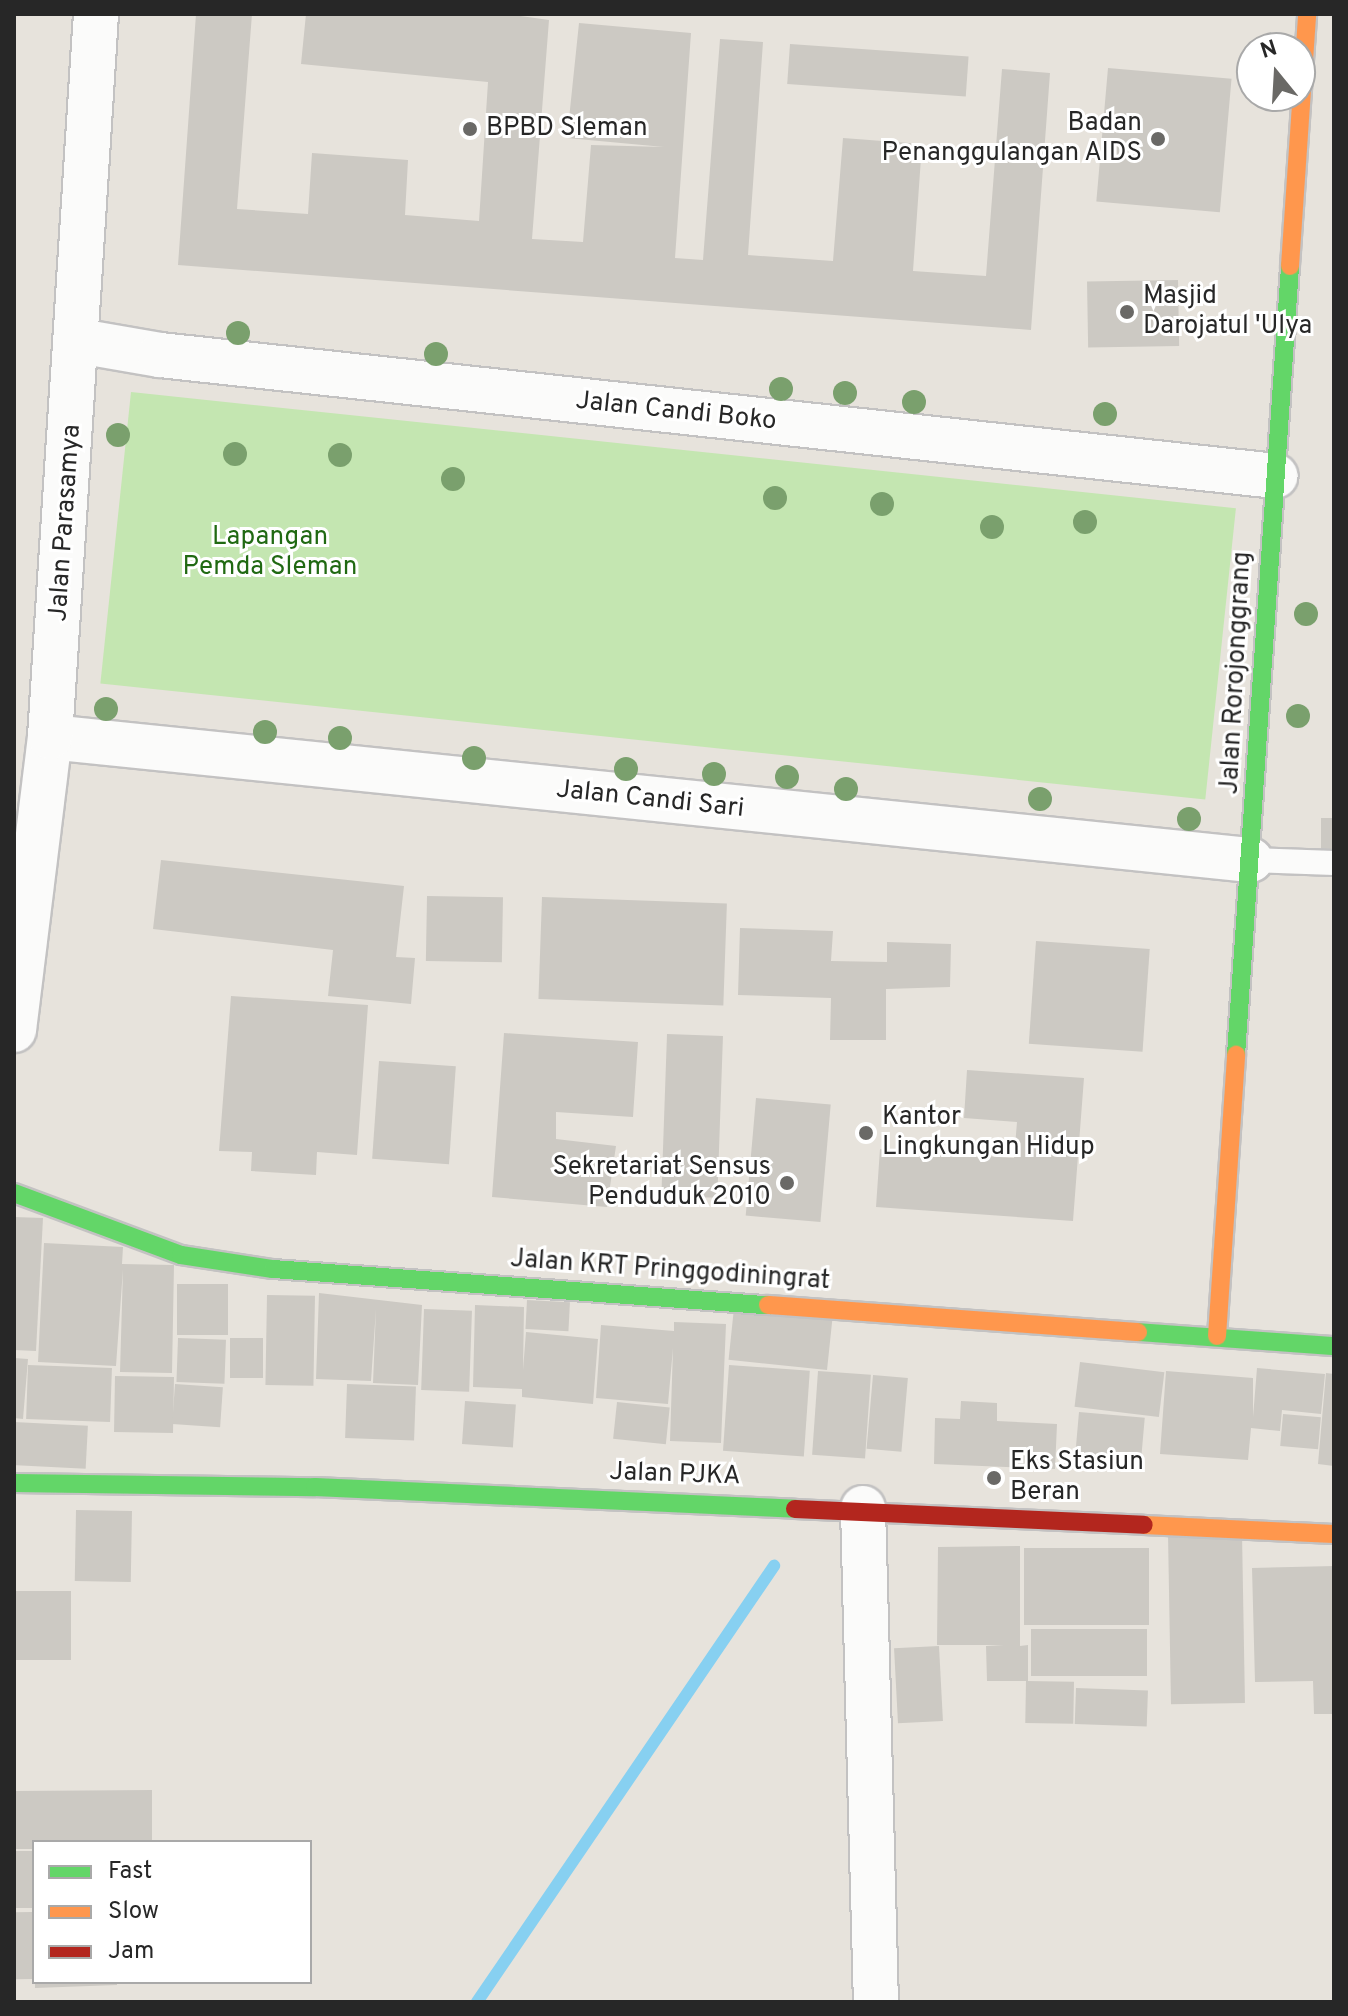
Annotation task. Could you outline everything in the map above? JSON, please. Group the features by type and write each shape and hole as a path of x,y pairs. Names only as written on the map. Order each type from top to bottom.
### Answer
{"main road":[{"name":"Jalan Rorojonggrang","path":"1217,1336 1307,14"},
{"name":"Jalan KRT Pringgodiningrat","path":"14,1193 181,1255 273,1269 1334,1346"},
{"name":"Jalan PJKA","path":"14,1483 315,1487 863,1508 1334,1534"}],"street":[{"name":"Jalan Parasamya","path":"14,1030 50,737 79,341 96,14"},
{"name":"Jalan Candi Boko","path":"79,341 192,359 1275,476"},
{"name":"Jalan Candi Sari","path":"50,737 1251,860"},
{"path":"863,1508 876,2002"}],"lane":[{"path":"1251,860 1334,863"}],"green space":[{"name":"Lapangan Pemda Sleman","path":"131,392 1236,508 1205,800 100,683"}],"building":[{"path":"196,14 252,14 237,209 308,214 312,153 408,160 405,215 479,221 488,82 301,64 306,14 506,14 549,20 532,239 583,242 591,145 664,147 567,138 579,23 691,33 675,258 703,260 720,39 763,42 748,255 833,261 843,138 922,144 913,271 986,276 1002,69 1050,73 1031,330 178,265"},
{"path":"790,44 969,56 966,96 787,84"},
{"path":"1108,68 1232,79 1220,212 1096,201"},
{"path":"1178,280 1179,346 1088,348 1087,282"},
{"path":"1321,818 1334,818 1334,852 1321,852"},
{"path":"161,860 404,886 396,957 415,958 411,1004 328,996 333,950 153,929"},
{"path":"427,896 503,897 502,962 426,961"},
{"path":"542,897 727,903 723,1005 538,999"},
{"path":"740,928 833,931 831,961 887,962 887,942 951,944 950,987 886,989 886,1040 830,1040 831,998 738,995"},
{"path":"1036,941 1150,949 1143,1052 1029,1044"},
{"path":"231,996 368,1005 357,1155 317,1152 316,1175 251,1171 252,1152 219,1151"},
{"path":"504,1033 638,1042 633,1117 556,1112 556,1139 616,1146 607,1207 492,1197"},
{"path":"667,1034 723,1036 717,1198 661,1196"},
{"path":"379,1061 456,1066 449,1164 372,1159"},
{"path":"967,1070 1084,1078 1073,1221 876,1207 880,1149 1014,1158 1017,1122 964,1118"},
{"path":"756,1098 831,1105 820,1222 746,1216"},
{"path":"14,1217 43,1218 36,1351 14,1350"},
{"path":"44,1243 123,1247 122,1264 174,1265 172,1373 120,1372 123,1269 116,1366 38,1362"},
{"path":"177,1284 228,1284 228,1335 177,1335"},
{"path":"319,1293 422,1305 418,1385 373,1383 376,1309 371,1381 316,1379"},
{"path":"267,1295 315,1296 313,1386 265,1385"},
{"path":"527,1300 570,1302 568,1331 525,1329"},
{"path":"475,1305 524,1307 523,1370 526,1332 598,1339 593,1404 522,1397 522,1389 473,1387"},
{"path":"734,1308 832,1318 827,1370 729,1360"},
{"path":"424,1309 472,1311 469,1392 421,1390"},
{"path":"674,1322 726,1324 721,1443 670,1441 673,1348 668,1404 596,1398 601,1325 674,1331"},
{"path":"178,1338 226,1340 224,1384 176,1382"},
{"path":"230,1338 263,1338 263,1378 230,1378"},
{"path":"14,1358 28,1359 23,1419 14,1418"},
{"path":"1080,1362 1164,1372 1159,1417 1075,1407"},
{"path":"28,1365 112,1368 110,1422 26,1419"},
{"path":"729,1365 810,1371 804,1456 723,1451"},
{"path":"1257,1368 1325,1374 1321,1414 1282,1410 1280,1431 1251,1428 1248,1460 1160,1454 1166,1371 1253,1378 1253,1417"},
{"path":"818,1371 871,1375 865,1458 812,1455"},
{"path":"1326,1373 1334,1374 1334,1466 1318,1464"},
{"path":"873,1375 908,1378 901,1452 867,1449"},
{"path":"115,1376 174,1377 173,1433 114,1432"},
{"path":"175,1384 223,1387 220,1427 172,1424"},
{"path":"347,1384 416,1386 414,1440 345,1438"},
{"path":"465,1401 516,1405 513,1447 462,1444"},
{"path":"961,1401 997,1403 997,1421 1057,1424 1055,1469 934,1464 935,1418 960,1419"},
{"path":"617,1402 670,1408 666,1444 613,1439"},
{"path":"1079,1412 1145,1418 1141,1459 1075,1453"},
{"path":"1283,1414 1321,1417 1318,1449 1280,1446"},
{"path":"14,1422 88,1426 86,1469 14,1465"},
{"path":"76,1510 132,1511 131,1582 75,1581"},
{"path":"1242,1533 1245,1703 1171,1704 1168,1534"},
{"path":"1020,1546 1020,1646 1028,1645 1028,1681 987,1681 986,1646 1004,1645 937,1645 938,1547"},
{"path":"1024,1548 1149,1548 1149,1625 1024,1625"},
{"path":"1334,1566 1334,1714 1314,1714 1313,1681 1255,1682 1252,1568"},
{"path":"14,1591 71,1591 71,1660 14,1660"},
{"path":"1031,1629 1147,1629 1147,1676 1031,1676"},
{"path":"939,1646 943,1721 898,1723 894,1648"},
{"path":"1026,1681 1074,1682 1073,1724 1025,1723"},
{"path":"1076,1688 1148,1691 1147,1726 1075,1724"},
{"path":"152,1790 152,1840 32,1840 32,1849 16,1849 16,1791"},
{"path":"14,1851 32,1851 32,1908 14,1908"},
{"path":"14,1912 32,1912 32,1979 15,1979"},
{"path":"35,1984 117,1984 117,1985 35,1988"}],"waterway":[{"path":"477,2002 774,1566"}],"traffic: fast":[{"path":"1236,1055 1290,266"},
{"path":"14,1193 181,1255 273,1269 768,1305"},
{"path":"1138,1332 1334,1346"},
{"path":"14,1483 315,1487 795,1509"}],"traffic: slow":[{"path":"1290,266 1307,14"},
{"path":"1217,1336 1236,1055"},
{"path":"768,1305 1138,1332"},
{"path":"1144,1525 1334,1534"}],"traffic: jam":[{"path":"795,1509 1144,1525"}],"place":[{"name":"BPBD Sleman","path":"470,129"},
{"name":"Badan Penanggulangan AIDS","path":"1158,139"},
{"name":"Masjid Darojatul 'Ulya","path":"1127,312"},
{"name":"Kantor Lingkungan Hidup","path":"866,1133"},
{"name":"Sekretariat Sensus Penduduk 2010","path":"787,1183"},
{"name":"Eks Stasiun Beran","path":"994,1478"}]}
